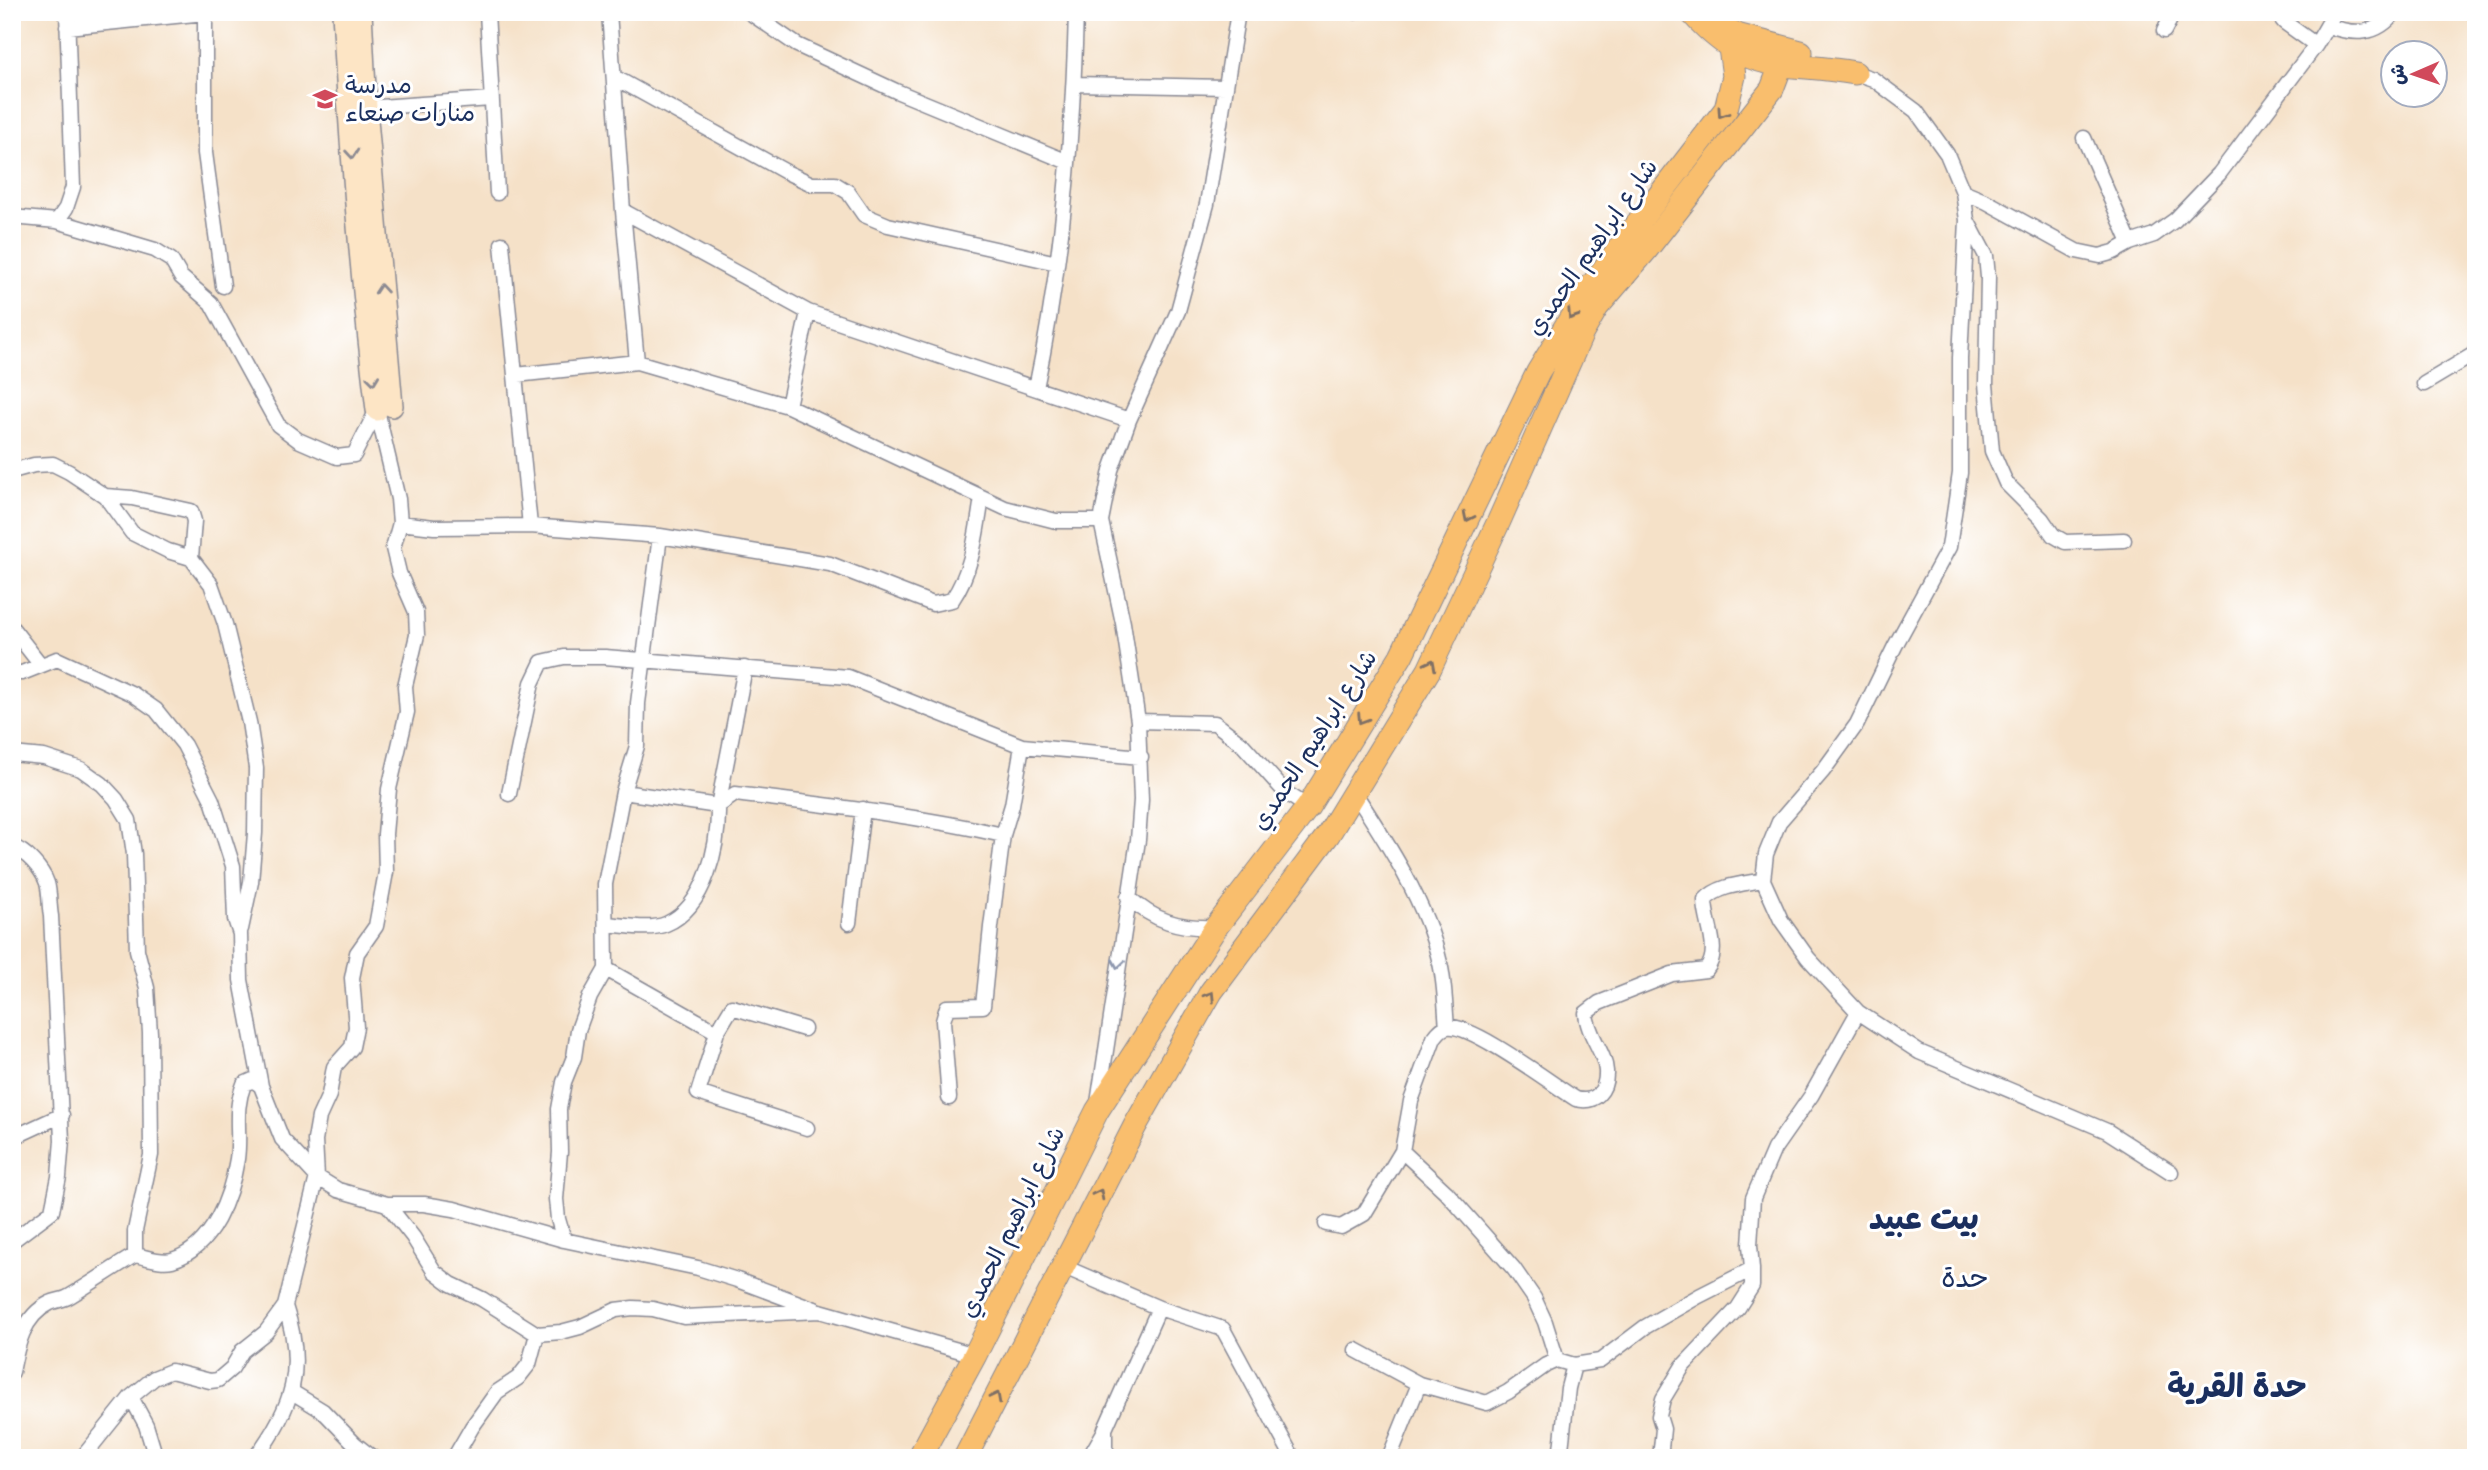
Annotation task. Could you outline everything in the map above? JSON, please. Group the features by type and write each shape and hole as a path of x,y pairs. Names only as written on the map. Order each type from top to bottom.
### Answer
{"main road":[{"path":"1690,12 1715,37 1754,60 1784,57 1834,62 1855,74"},
{"path":"1706,12 1728,32 1784,57 1824,69 1855,74"},
{"name":"شارع ابراهيم الحمدي","path":"965,1458 1135,1126 1211,992 1298,877 1429,670 1582,333 1637,243 1726,109 1734,76 1730,48"},
{"name":"شارع ابراهيم الحمدي","path":"919,1458 975,1355 1097,1111 1216,927 1308,807 1401,656 1538,372 1585,295 1637,243 1772,89 1784,57"},
{"path":"1772,89 1798,74 1824,69"},
{"path":"1538,372 1560,385"},
{"path":"1270,855 1298,877"}],"street":[{"path":"57,221 66,208 73,187 67,20 215,12"},
{"path":"12,217 57,221 155,250 171,260 181,277 211,303 278,425 298,440 337,457 354,455 384,408 366,326 349,120 344,12"},
{"path":"82,1458 131,1397 154,1378 171,1371 210,1381 218,1380 232,1368 242,1350 266,1332 285,1306 317,1177 315,1140 319,1117 329,1095 334,1067 352,1047 356,1027 352,978 357,953 376,926 386,872 385,834 389,789 407,712 405,686 417,635 416,612 399,573 393,548 400,523 398,499 387,458 362,12"},
{"path":"487,12 497,193"},
{"path":"609,12 637,362"},
{"path":"748,12 797,45 897,91 1068,162"},
{"path":"1036,388 1054,297 1068,162 1076,12"},
{"path":"1097,1111 1138,840 1141,800 1138,721 1123,624 1101,521 1111,470 1129,420 1178,311 1207,204 1238,12"},
{"path":"2164,31 2174,12"},
{"path":"2276,12 2284,22 2316,45"},
{"path":"1962,192 1987,202 2077,251 2100,256 2154,235 2175,220 2219,174 2316,45 2335,12"},
{"path":"2328,26 2349,33 2369,31 2389,20 2395,12"},
{"path":"2472,12 2476,16"},
{"path":"205,13 205,153 223,286"},
{"path":"1855,74 1873,79 1916,111 1947,154 1962,192 1967,220 1960,358 1960,472 1949,547 1895,646 1857,724 1823,771 1779,822 1766,854 1763,880 1781,920 1808,958 1858,1012 1919,1052 2107,1131 2171,1172"},
{"path":"614,77 786,173 812,184 835,184 848,192 864,215 888,225 1057,263"},
{"path":"1074,84 1226,87"},
{"path":"366,108 491,99"},
{"path":"2084,138 2130,243"},
{"path":"623,211 808,312 1129,420"},
{"path":"1967,220 1986,256 1986,384 1992,451 2006,483 2042,519 2053,535 2065,542 2124,540"},
{"path":"502,244 530,526"},
{"path":"788,406 808,312"},
{"path":"2424,384 2476,353"},
{"path":"516,375 637,362 788,406 1005,508 1056,522 1101,521"},
{"path":"12,471 34,465 53,464 105,496 132,533 168,551 191,558 211,584 225,624 249,722 256,768 251,881 240,934 241,981 261,1086 282,1139 317,1177 338,1190 387,1204 424,1204 454,1209 564,1240 698,1269 737,1280 820,1311 975,1355"},
{"path":"105,496 132,498 191,511 194,521 191,558"},
{"path":"400,523 434,527 530,526 660,536 830,564 933,604 952,600 962,585 971,563 982,498"},
{"path":"564,1240 556,1199 560,1152 559,1109 564,1082 574,1057 578,1030 590,997 606,969 605,884 623,792 637,746 638,703 660,536"},
{"path":"12,628 40,664"},
{"path":"509,794 533,683 542,662 564,657 605,657 848,677 1022,746 1141,757"},
{"path":"12,673 22,673 57,659 133,694 156,710 184,745 212,800 233,866 235,919 240,934"},
{"path":"606,924 665,925 684,912 704,884 719,830 718,806 745,668"},
{"path":"1138,721 1215,723 1242,744 1286,793 1308,807"},
{"path":"949,1098 943,1021 947,1007 983,1006 1003,835 1012,805 1022,746"},
{"path":"12,754 44,757 81,769 102,784 116,799 129,820 134,854 137,950 147,988 150,1034 151,1155 135,1231 135,1255"},
{"path":"623,792 718,806 735,794 943,821 1003,835"},
{"path":"1354,792 1393,852 1417,898 1440,964 1447,1027"},
{"path":"849,923 863,809"},
{"path":"12,847 34,862 47,882 62,1115 60,1177 52,1211 12,1241"},
{"path":"1326,1224 1341,1227 1364,1214 1402,1151 1411,1101 1434,1038 1447,1027 1465,1030 1495,1046 1576,1099 1591,1100 1598,1097 1606,1070 1586,1013 1600,1003 1672,974 1706,970 1714,952 1704,912 1705,900 1710,894 1721,889 1763,880"},
{"path":"1128,897 1142,910 1168,923 1196,928 1216,927"},
{"path":"606,969 717,1032"},
{"path":"804,1029 732,1007 717,1032 698,1093 807,1128"},
{"path":"1660,1458 1663,1429 1659,1416 1663,1399 1684,1366 1738,1308 1752,1286 1750,1245 1753,1198 1774,1149 1811,1096 1858,1012"},
{"path":"12,1372 16,1351 26,1325 38,1311 50,1303 66,1298 135,1255 171,1260 190,1251 205,1237 228,1199 237,1157 237,1101 244,1084 253,1080 261,1086"},
{"path":"12,1138 62,1115"},
{"path":"1402,1151 1446,1192 1514,1269 1534,1298 1557,1360"},
{"path":"387,1204 434,1270 451,1284 482,1299 537,1334 580,1327 616,1310 633,1308 653,1309 684,1317 820,1311"},
{"path":"1062,1266 1159,1308 1223,1329 1293,1458"},
{"path":"1356,1350 1419,1384 1488,1403 1557,1360 1574,1365 1600,1361 1645,1327 1752,1269"},
{"path":"254,1458 269,1439 292,1392 297,1356 293,1329 285,1306"},
{"path":"1089,1458 1105,1429 1159,1308"},
{"path":"454,1458 497,1392 518,1378 528,1364 537,1334"},
{"path":"1560,1458 1568,1388 1574,1365"},
{"path":"1389,1458 1419,1384"},
{"path":"292,1392 323,1411 355,1444 373,1458"},
{"path":"131,1397 146,1425 156,1458"},
{"path":"1105,1429 1105,1448 1110,1458"}],"place":[{"name":"مدرسة منارات صنعاء","path":"325,99"}],"district":[{"name":"بيت عبيد","path":"1924,1218"},
{"name":"حدة","path":"1965,1277"},
{"name":"حدة القرية","path":"2237,1386"}]}
